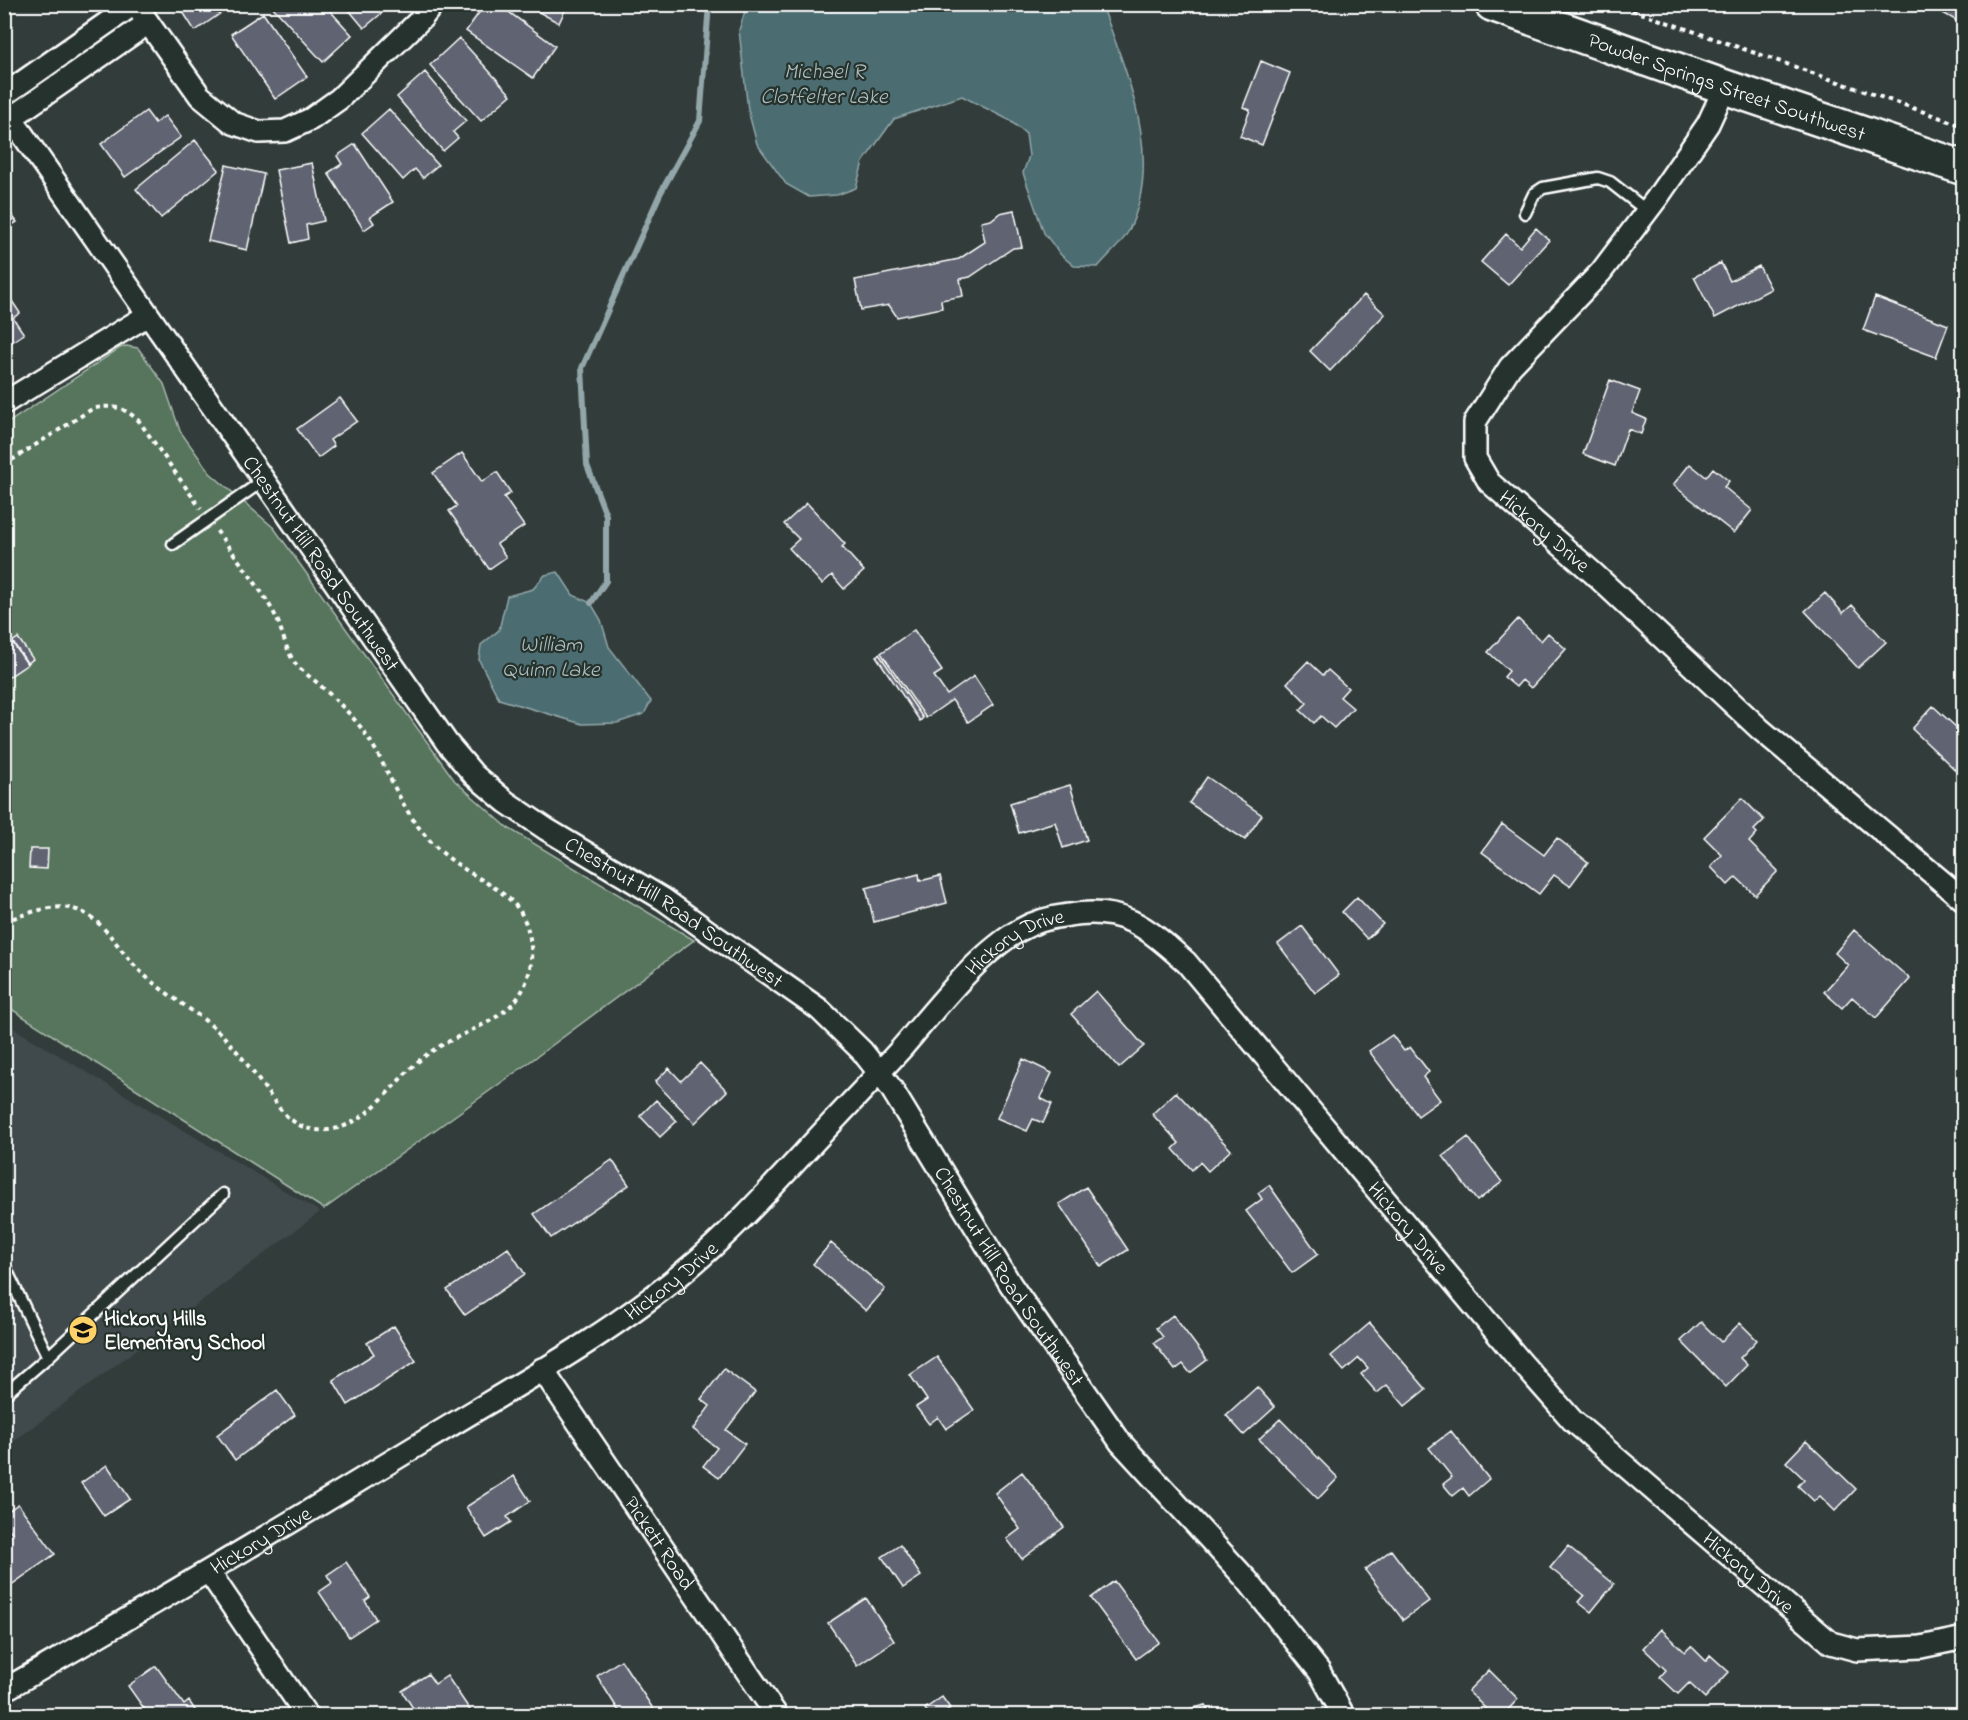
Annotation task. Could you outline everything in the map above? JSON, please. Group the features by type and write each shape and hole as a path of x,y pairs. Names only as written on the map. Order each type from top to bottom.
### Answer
{"main road":[{"name":"Powder Springs Street Southwest","path":"1492,4 1725,87 1964,168"}],"street":[{"path":"4,95 135,4 200,96 233,123 259,132 285,131 310,119 339,99 422,18 433,4"},
{"path":"7,115 71,76 148,23"},
{"path":"58,58 71,76"},
{"name":"Hickory Drive","path":"1725,87 1708,124 1601,272 1510,367 1476,422 1476,458 1489,482 1593,573 1760,729 1964,900"},
{"name":"Chestnut Hill Road Southwest","path":"7,115 447,743 474,775 506,802 546,829 663,899 819,1009 880,1071 1011,1285 1121,1443 1247,1580 1319,1671 1344,1716"},
{"path":"4,403 148,315"},
{"name":"Hickory Drive","path":"4,1690 209,1572 638,1308 729,1233 880,1071 934,1009 994,948 1021,929 1049,918 1108,912 1132,922 1160,940 1186,962 1572,1420 1831,1643 1857,1650 1921,1647 1964,1638"},
{"name":"Pickett Road","path":"542,1369 777,1716"},
{"path":"209,1572 307,1716"}],"lane":[{"path":"1525,213 1534,194 1543,188 1598,178 1610,182 1647,211"},
{"path":"173,543 264,480"},
{"path":"4,1395 223,1194"},
{"path":"4,1265 48,1357"}],"path":[{"path":"1615,4 1964,126"},
{"path":"4,465 92,409 104,406 117,407 129,412 139,422 201,508"},
{"path":"4,921 61,907 75,909 89,916 107,931 139,970 212,1025 248,1064 281,1110 293,1122 309,1129 335,1129 357,1119 423,1057 446,1042 497,1016 510,1007 520,993 527,978 532,950 521,914 505,897 447,857 417,825 401,801 366,734 345,709 305,674 292,659 277,619 269,605 216,530"}],"shaded area":[{"name":"Hickory Hills Elementary School","path":"5,1023 320,1212 5,1448"}],"green space":[{"path":"126,346 138,348 164,384 180,431 210,473 274,528 455,781 508,828 694,940 516,1072 324,1209 5,1005 5,425"}],"water":[{"name":"Michael R Clotfelter Lake","path":"747,5 1102,5 1131,88 1143,147 1143,176 1139,204 1125,237 1098,267 1074,266 1061,255 1044,233 1023,173 1029,156 1026,134 1009,120 962,96 894,119 863,162 856,188 837,195 809,197 786,184 757,144 748,110 739,30"},
{"name":"William Quinn Lake","path":"558,572 573,595 591,603 601,620 609,647 651,701 644,714 617,723 582,724 499,699 479,660 481,645 499,630 507,596 533,589 545,575"}],"building":[{"path":"178,4 234,4 195,31"},
{"path":"270,4 324,4 352,35 323,62"},
{"path":"344,4 375,4 382,13 364,28"},
{"path":"485,4 498,4 555,46 533,78 466,31"},
{"path":"524,4 575,4 573,9 567,6 559,23"},
{"path":"1927,4 1964,4 1964,25"},
{"path":"263,13 307,77 275,99 231,34"},
{"path":"459,38 511,95 481,121 430,65"},
{"path":"1261,61 1290,73 1262,145 1240,136 1250,110 1243,107"},
{"path":"425,72 466,121 453,132 458,138 443,151 397,97"},
{"path":"389,109 438,165 423,178 415,169 403,180 362,133"},
{"path":"146,111 155,123 165,116 181,137 125,177 101,144"},
{"path":"195,140 219,170 161,218 136,189"},
{"path":"355,144 393,202 370,217 374,223 364,230 328,173 342,164 337,156"},
{"path":"312,163 324,221 306,225 308,239 291,243 276,170"},
{"path":"226,165 264,174 247,250 208,241"},
{"path":"4,204 17,222 4,230"},
{"path":"1014,210 1022,247 1013,248 970,277 960,279 963,296 941,300 942,308 897,317 889,305 861,310 855,280 959,259 985,242 981,222 991,220 1000,213"},
{"path":"1536,228 1549,240 1508,285 1481,262 1506,234 1520,247"},
{"path":"1721,263 1730,281 1759,266 1771,289 1715,318 1694,277"},
{"path":"4,289 20,313 13,318 24,334 4,347"},
{"path":"1364,295 1385,314 1330,371 1310,351"},
{"path":"1875,297 1948,325 1936,357 1863,330"},
{"path":"1610,380 1640,391 1632,413 1646,419 1641,434 1628,429 1615,466 1583,454"},
{"path":"340,398 357,421 330,440 334,446 318,458 297,429"},
{"path":"462,453 482,482 497,472 511,493 504,497 524,526 497,544 506,557 489,569 449,511 457,506 433,473"},
{"path":"1690,464 1706,477 1713,468 1729,481 1724,487 1752,510 1734,533 1673,485"},
{"path":"807,503 845,544 842,547 864,571 844,589 832,575 822,584 789,548 799,539 784,524"},
{"path":"1825,593 1843,613 1852,605 1886,642 1858,668 1805,611"},
{"path":"1518,619 1541,641 1548,633 1566,649 1531,688 1522,680 1516,687 1504,677 1509,671 1488,652"},
{"path":"914,630 942,671 934,676 947,695 974,676 993,705 968,722 952,700 926,718 881,653"},
{"path":"18,638 33,659 27,664 12,642"},
{"path":"12,641 28,664 4,680 4,646"},
{"path":"879,654 923,718 920,721 876,656"},
{"path":"1308,661 1323,675 1328,670 1348,688 1340,697 1353,708 1334,728 1321,716 1314,723 1300,710 1307,703 1287,683"},
{"path":"1933,706 1957,728 1964,721 1964,778 1912,729"},
{"path":"1207,777 1262,815 1245,840 1189,803"},
{"path":"1070,785 1087,840 1063,848 1055,822 1019,833 1010,803"},
{"path":"1742,798 1764,820 1754,830 1757,833 1749,842 1778,871 1755,895 1736,877 1728,885 1711,867 1722,855 1704,837"},
{"path":"1502,824 1544,855 1557,838 1588,862 1570,886 1554,875 1539,894 1482,852"},
{"path":"30,849 48,849 47,869 29,868"},
{"path":"919,874 920,881 940,876 947,903 874,922 866,888"},
{"path":"1357,897 1383,924 1367,939 1342,912"},
{"path":"1302,926 1339,975 1315,993 1278,944"},
{"path":"1854,930 1910,979 1876,1018 1852,997 1842,1008 1824,992 1848,965 1835,953"},
{"path":"1096,991 1144,1046 1119,1068 1071,1014"},
{"path":"1392,1035 1404,1051 1410,1047 1429,1072 1423,1077 1440,1100 1418,1116 1369,1051"},
{"path":"1023,1059 1052,1073 1040,1098 1052,1104 1043,1123 1033,1119 1027,1131 997,1118"},
{"path":"700,1063 727,1091 695,1123 655,1082 669,1068 681,1081"},
{"path":"1176,1092 1231,1150 1208,1171 1200,1162 1192,1170 1173,1149 1179,1143 1152,1114"},
{"path":"656,1100 677,1121 660,1137 640,1116"},
{"path":"1468,1137 1502,1182 1477,1201 1443,1156"},
{"path":"612,1160 629,1185 551,1238 534,1214"},
{"path":"1269,1185 1318,1254 1292,1273 1246,1211 1262,1199 1258,1193"},
{"path":"1086,1187 1128,1250 1101,1267 1059,1204"},
{"path":"831,1243 885,1289 866,1311 813,1264"},
{"path":"508,1248 525,1274 465,1315 447,1290"},
{"path":"1173,1315 1207,1360 1190,1373 1183,1364 1175,1370 1154,1343 1163,1337 1156,1328"},
{"path":"1701,1322 1721,1342 1740,1323 1757,1340 1740,1358 1747,1365 1726,1387 1681,1341"},
{"path":"1370,1323 1426,1389 1405,1406 1387,1385 1377,1393 1361,1374 1368,1368 1359,1358 1344,1371 1331,1356"},
{"path":"394,1326 416,1361 348,1405 333,1380 374,1354 367,1343"},
{"path":"937,1357 974,1410 946,1429 938,1417 929,1424 916,1407 927,1400 910,1375"},
{"path":"724,1369 755,1392 726,1430 745,1444 719,1478 703,1466 717,1448 693,1429 710,1406 701,1399"},
{"path":"1257,1387 1275,1407 1244,1435 1226,1415"},
{"path":"277,1390 295,1415 235,1460 217,1435"},
{"path":"1280,1419 1338,1478 1318,1499 1259,1439"},
{"path":"1451,1431 1489,1479 1469,1496 1463,1488 1453,1496 1443,1484 1452,1477 1429,1448"},
{"path":"1806,1441 1856,1489 1835,1511 1820,1496 1814,1501 1798,1486 1804,1479 1786,1462"},
{"path":"107,1465 130,1499 104,1516 81,1483"},
{"path":"1022,1472 1064,1527 1022,1559 1007,1539 1020,1529 995,1493"},
{"path":"514,1476 530,1501 507,1517 511,1522 486,1538 466,1507"},
{"path":"18,1504 55,1554 4,1590 4,1541 13,1534 4,1522 4,1514"},
{"path":"900,1545 921,1576 903,1588 882,1557"},
{"path":"1568,1546 1614,1584 1591,1612 1578,1602 1584,1595 1550,1568"},
{"path":"1391,1550 1429,1601 1403,1620 1365,1570"},
{"path":"346,1562 370,1597 365,1601 376,1619 349,1637 319,1592 332,1583 327,1575"},
{"path":"1114,1581 1159,1642 1136,1659 1091,1598"},
{"path":"866,1598 894,1641 857,1666 828,1623"},
{"path":"1661,1629 1685,1652 1691,1646 1706,1661 1710,1655 1729,1672 1705,1698 1689,1683 1678,1694 1660,1677 1666,1670 1643,1648"},
{"path":"621,1660 654,1710 645,1716 622,1716 597,1676"},
{"path":"156,1666 184,1705 189,1701 199,1716 137,1716 145,1710 128,1686"},
{"path":"1489,1670 1518,1699 1502,1716 1493,1716 1468,1691"},
{"path":"428,1674 435,1684 447,1676 474,1716 418,1716 402,1691"},
{"path":"942,1697 950,1708 939,1716 930,1716 925,1709"},
{"path":"1206,1705 1209,1716 1187,1716 1185,1710"}],"waterway":[{"path":"591,603 606,581 606,515 587,465 582,368 660,194 700,121 709,4"}],"place":[{"name":"Hickory Hills Elementary School","path":"83,1330"}]}
